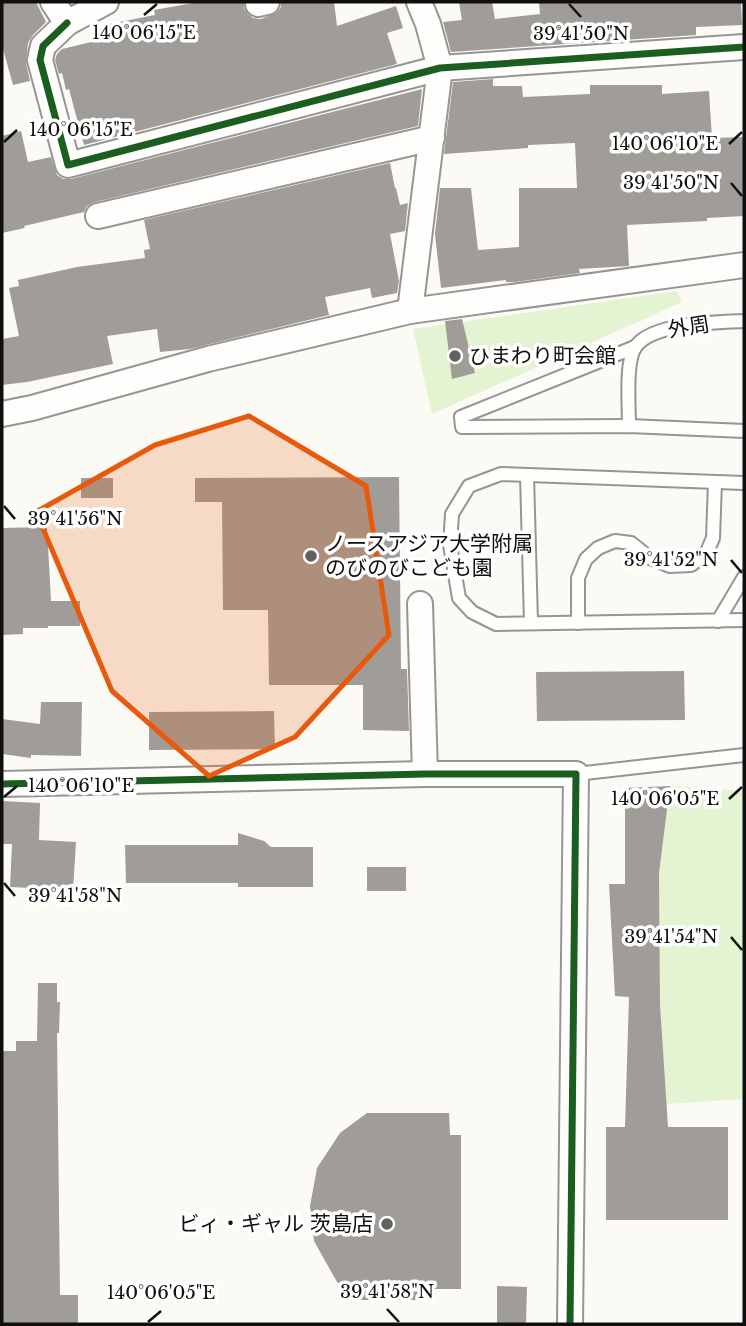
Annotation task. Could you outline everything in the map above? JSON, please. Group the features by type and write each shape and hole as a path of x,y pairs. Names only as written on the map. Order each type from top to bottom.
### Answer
{"street":[{"path":"53,2 67,23"},
{"path":"106,2 67,23 43,46 40,60 68,165 440,68 744,47"},
{"path":"410,311 440,68 419,2"},
{"path":"98,216 432,138"},
{"path":"2,414 208,359 410,311 744,265"},
{"path":"420,604 425,774"},
{"path":"2,784 425,774 576,774 570,1324"}],"lane":[{"name":"外周","path":"629,426 462,427 461,417 635,347 649,334 698,323 744,321"},
{"path":"635,347 629,371 629,426 744,430"},
{"path":"744,484 501,474 469,485 452,514 450,545 459,598 472,612 496,624 744,621"},
{"path":"527,475 531,623"},
{"path":"578,623 578,578 586,559 598,548 615,541 631,543 650,558 670,566 691,565 706,554 713,537 715,482"},
{"path":"718,621 744,577"},
{"path":"576,774 744,755"}],"highlighted area":[{"path":"249,416 366,486 389,635 295,737 209,776 112,691 36,512 155,445"}],"green space":[{"path":"677,291 682,302 432,414 413,329"},
{"path":"670,786 744,791 744,1099 666,1104 660,1004 659,873"}],"building":[{"path":"2,2 36,2 46,22 28,43 26,63 30,81 13,85 2,45"},
{"path":"199,2 244,2 248,14 261,19 276,13 281,2 334,2 337,26 396,6 403,28 387,33 397,64 84,145 69,89 66,90 62,73 59,74 55,60 57,54 62,49 112,37 109,24 155,15 154,10"},
{"path":"459,2 492,2 495,19 540,14 539,2 741,2 742,25 696,27 696,35 451,52 443,22 462,20"},
{"path":"493,79 493,86 522,86 523,97 590,94 590,85 662,85 662,94 709,91 712,138 744,137 744,216 707,218 707,221 627,225 629,266 579,269 580,273 515,282 506,280 441,288 435,234 440,188 471,188 478,250 519,247 519,188 577,188 575,143 444,154 453,82"},
{"path":"422,89 418,126 95,202 87,206 84,212 2,233 2,136 21,131 28,162 51,157 57,175 63,179 71,179"},
{"path":"390,163 400,205 408,203 405,231 390,234 399,281 397,293 372,298 370,288 325,297 329,315 190,349 160,352 157,329 107,336 113,364 2,385 2,339 19,336 9,288 19,286 18,280 77,267 145,258 144,250 150,249 144,220"},
{"name":"ひまわり町会館","path":"462,319 475,373 452,379 445,321"},
{"name":"ノースアジア大学附属 のびのびこども園","path":"399,477 401,669 407,669 409,731 363,730 363,685 269,685 268,610 223,610 222,502 195,502 195,478"},
{"path":"81,478 113,478 113,498 81,498"},
{"path":"47,527 51,601 80,601 80,626 23,628 23,634 2,635 2,528"},
{"path":"684,671 685,720 537,721 536,672"},
{"path":"41,702 82,702 81,756 31,755 31,758 2,754 2,719 40,724"},
{"path":"274,711 275,749 149,750 149,712"},
{"path":"670,786 659,873 660,1004 668,1127 728,1127 728,1220 606,1220 606,1127 625,1127 629,997 615,996 609,884 625,884 625,788"},
{"path":"3,801 40,803 39,840 76,842 73,890 10,887 12,844 2,844"},
{"path":"238,833 264,841 271,847 313,847 313,887 238,887 238,883 126,883 125,845 238,845"},
{"path":"367,867 406,867 406,891 367,891"},
{"path":"38,983 57,983 57,1002 60,1002 57,1033 60,1295 78,1295 78,1324 2,1324 2,1051 16,1051 16,1041 37,1041"},
{"name":"ビィ・ギャル 茨島店","path":"367,1113 449,1113 450,1135 461,1135 461,1289 426,1289 426,1300 360,1300 337,1282 314,1241 310,1206 317,1168 340,1133"},
{"path":"497,1286 527,1287 526,1324 497,1324"}],"cycle path":[{"path":"67,23 43,46 40,60 68,165 440,68 744,47"},
{"path":"2,784 425,774 576,774 570,1324"}],"place":[{"name":"ひまわり町会館","path":"455,356"},
{"name":"ノースアジア大学附属 のびのびこども園","path":"311,556"},
{"name":"ビィ・ギャル 茨島店","path":"387,1224"}]}
